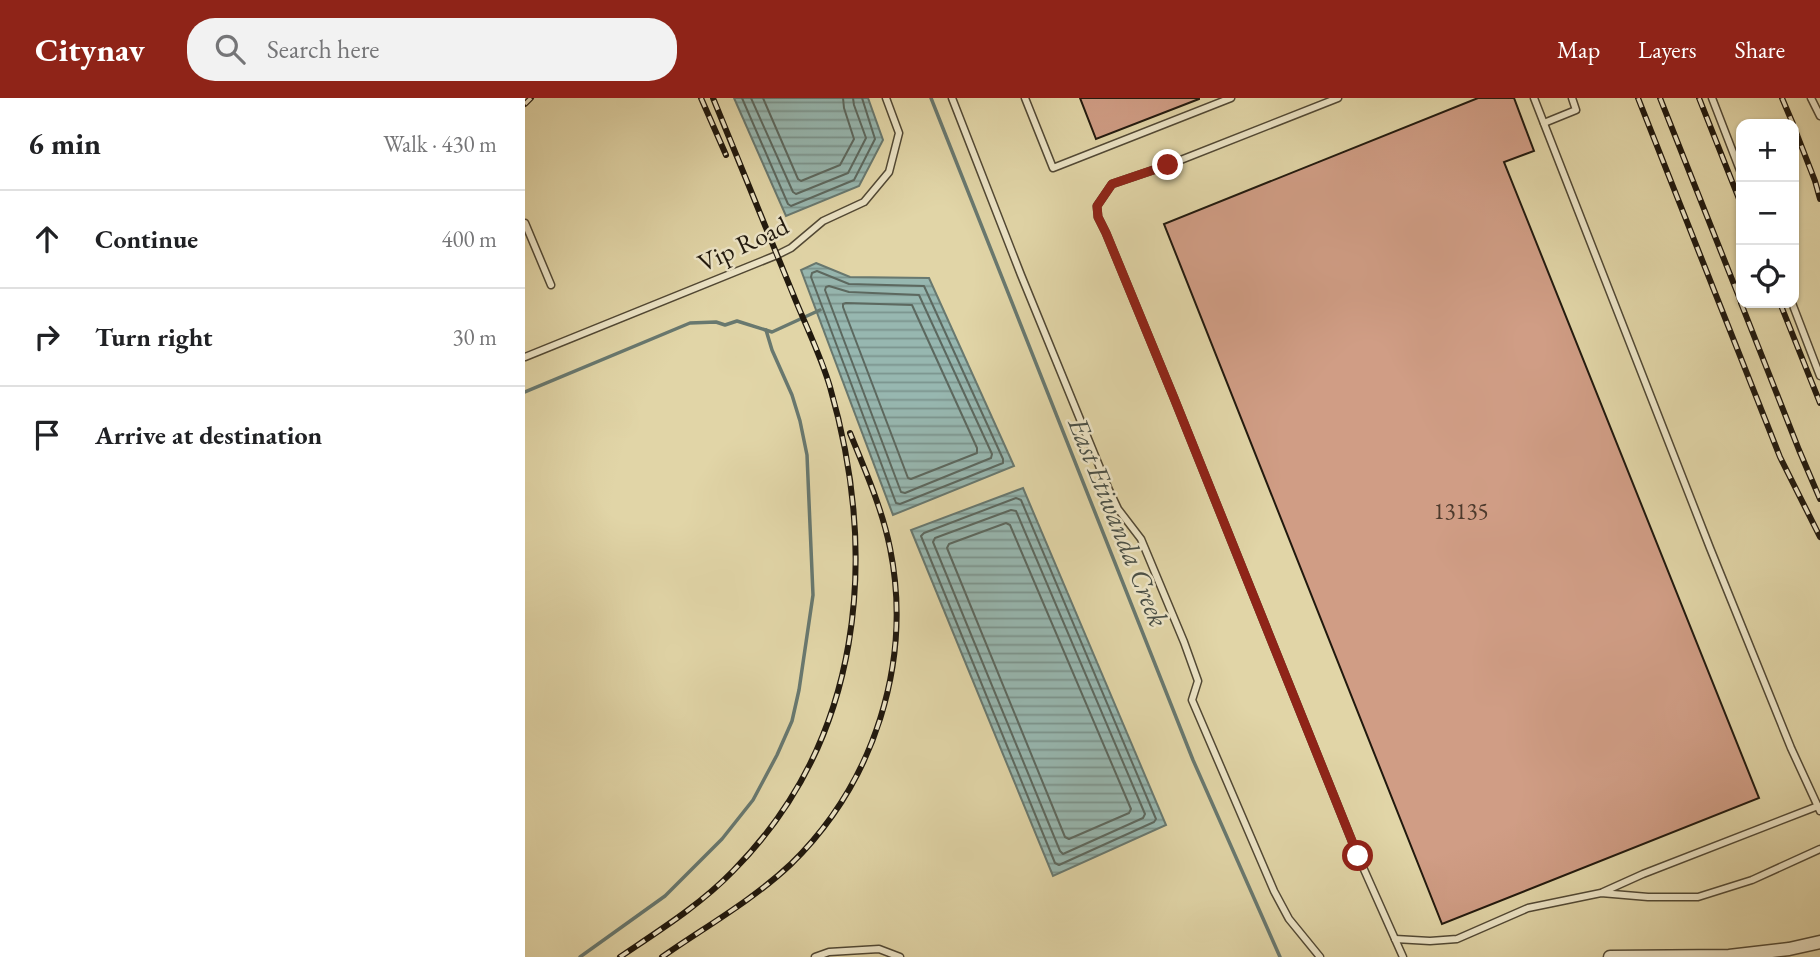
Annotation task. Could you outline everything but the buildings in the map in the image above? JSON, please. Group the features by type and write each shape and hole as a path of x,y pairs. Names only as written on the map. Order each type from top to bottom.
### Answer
{"street":[{"path":"1610,957 1729,956 1789,949 1820,942"}],"lane":[{"name":"Vip Road","path":"525,357 777,255 791,248 823,221 864,202 889,172 899,133 885,98"},
{"path":"952,98 1109,490 1118,509 1141,539 1184,642 1198,681 1192,701 1274,891 1289,919 1319,957"},
{"path":"1025,98 1053,168 1231,98"},
{"path":"1338,98 1168,165 1112,184 1097,206 1098,217 1174,398 1358,856 1403,957"},
{"path":"1395,939 1457,939 1528,908 1601,892 1819,808 1791,748 1710,548 1534,98"},
{"path":"1544,123 1576,110 1572,98"},
{"path":"1712,98 1736,160"},
{"path":"1811,98 1820,116"},
{"path":"525,223 551,285"},
{"path":"1794,308 1820,376"},
{"path":"1601,892 1648,897 1698,897 1752,880 1820,849"},
{"path":"815,957 829,952 879,949 900,957"}],"water":[{"path":"734,98 868,98 883,140 859,186 786,216"},
{"path":"816,263 850,277 929,278 1014,466 893,515 801,270"},
{"path":"1023,488 1166,825 1053,876 911,530"}],"waterway":[{"name":"East Etiwanda Creek","path":"931,98 1193,760 1280,957"},
{"path":"525,392 690,323 716,322 725,325 737,321 772,332 820,310"},
{"path":"580,957 665,896 722,839 753,800 792,721 813,595 807,455 792,395 766,330"}],"railway":[{"path":"525,104 531,98"},
{"path":"701,98 726,155"},
{"path":"620,957 707,895 733,871 777,820 810,764 834,705 849,644 855,580 854,516 845,451 830,387 713,98"},
{"path":"1638,98 1780,457 1820,537"},
{"path":"1660,98 1736,289"},
{"path":"1699,98 1736,191"},
{"path":"1782,98 1791,119"},
{"path":"1799,140 1820,199"},
{"path":"1743,308 1820,499"},
{"path":"1782,308 1820,403"},
{"path":"662,957 745,901 791,864 820,832 845,796 865,758 880,718 891,677 896,634 896,591 890,548 882,518 850,433"}],"route":[{"path":"1168,165 1112,184 1097,206 1098,217 1174,398 1358,856"}]}
